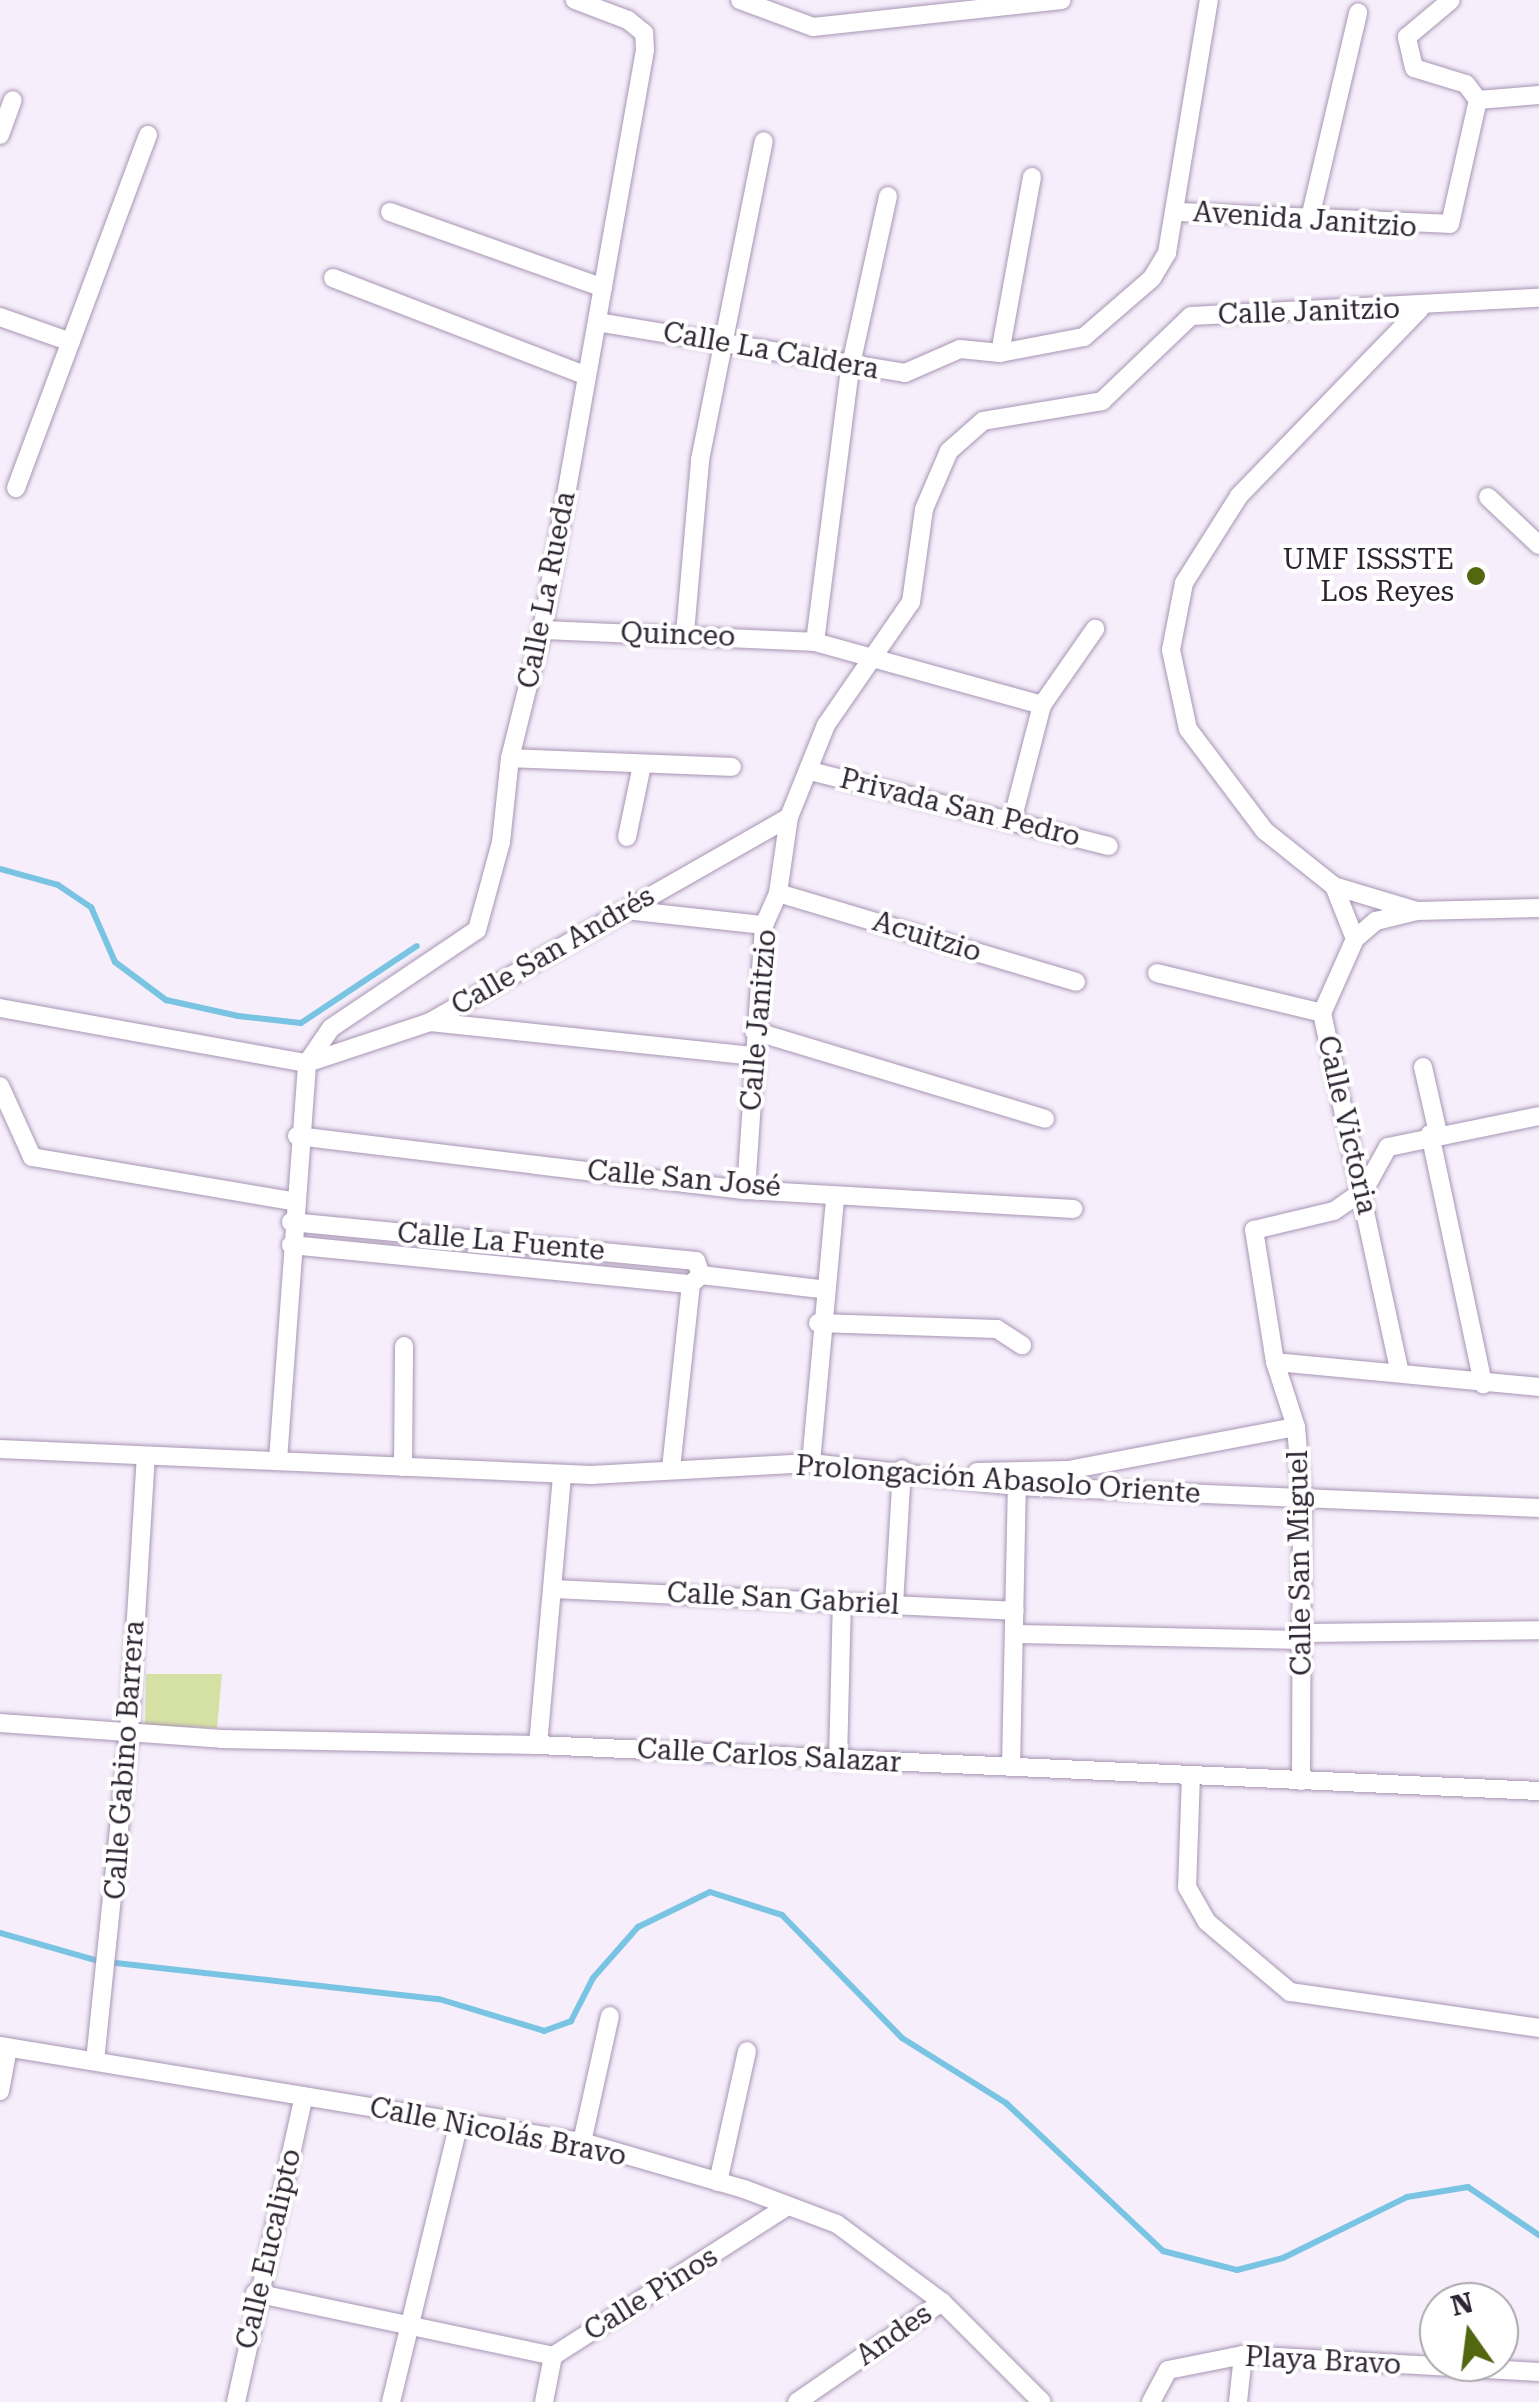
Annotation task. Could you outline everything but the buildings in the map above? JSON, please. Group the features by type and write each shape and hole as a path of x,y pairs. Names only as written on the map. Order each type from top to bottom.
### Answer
{"street":[{"name":"Calle La Rueda","path":"308,1063 330,1028 477,930 501,842 510,758 542,630 644,33 575,0"},
{"path":"740,0 813,27 1062,0"},
{"path":"1177,212 1209,0"},
{"path":"1451,0 1407,30 1411,64 1466,84 1478,100 1539,95"},
{"path":"1310,218 1358,13"},
{"path":"0,135 13,100"},
{"name":"Avenida Janitzio","path":"1000,353 1084,338 1152,278 1177,212 1441,228 1456,216 1478,100"},
{"path":"16,488 148,135"},
{"path":"685,633 720,342 764,141"},
{"path":"1000,353 1032,177"},
{"path":"815,642 850,369 888,196"},
{"path":"390,212 603,288"},
{"path":"333,278 587,376"},
{"name":"Calle Janitzio","path":"746,1190 752,1056 764,924 778,892 789,817 826,725 880,656 911,602 924,509 949,451 983,420 1102,401 1192,316 1420,309 1539,298"},
{"path":"1417,911 1334,886 1265,831 1188,730 1170,650 1184,583 1239,496 1420,309"},
{"path":"0,318 71,342"},
{"name":"Calle La Caldera","path":"597,322 850,369 905,373 960,349 1000,353"},
{"path":"1488,497 1539,545"},
{"path":"1012,821 1042,704 1096,628"},
{"name":"Quinceo","path":"542,630 685,633 815,642 880,656 1042,704"},
{"path":"510,758 732,767"},
{"path":"627,837 642,765"},
{"name":"Privada San Pedro","path":"810,770 1110,846"},
{"name":"Calle San Andrés","path":"308,1063 430,1022 789,817"},
{"path":"1334,886 1355,939 1376,922 1417,911 1539,908"},
{"name":"Acuitzio","path":"778,892 1076,982"},
{"path":"625,910 764,924"},
{"name":"Calle Victoria","path":"1355,939 1322,1013 1364,1190 1400,1373"},
{"path":"1156,972 1322,1013"},
{"path":"0,1008 308,1063 296,1136 278,1460"},
{"path":"430,1022 752,1056"},
{"path":"754,1031 1046,1118"},
{"path":"1424,1067 1483,1384"},
{"path":"0,1086 32,1157 292,1201"},
{"path":"1364,1190 1388,1147 1434,1133 1539,1116"},
{"name":"Calle San José","path":"296,1136 746,1190 1072,1209"},
{"name":"Calle San Miguel","path":"1301,1781 1305,1637 1296,1427 1274,1362 1254,1230 1334,1211 1364,1190"},
{"path":"810,1463 821,1289 835,1197"},
{"name":"Calle La Fuente","path":"292,1222 696,1261 696,1280"},
{"path":"500,1265 502,1242"},
{"name":"Calle La Fuente","path":"292,1245 821,1289"},
{"path":"672,1469 696,1280"},
{"path":"818,1323 997,1328 1022,1344"},
{"path":"403,1467 404,1346"},
{"path":"1274,1362 1539,1387"},
{"path":"931,1474 1068,1470 1296,1427"},
{"name":"Prolongación Abasolo Oriente","path":"0,1449 562,1474 810,1463 902,1469 1017,1486 1539,1508"},
{"name":"Calle Gabino Barrera","path":"94,2062 111,1934 129,1732 146,1457"},
{"path":"894,1604 902,1469"},
{"path":"538,1744 562,1474"},
{"path":"1010,1767 1018,1634 1014,1611 1017,1486"},
{"name":"Calle San Gabriel","path":"552,1588 1014,1611"},
{"path":"838,1761 842,1602"},
{"path":"1018,1634 1305,1637 1539,1630"},
{"name":"Calle Carlos Salazar","path":"0,1723 129,1732 538,1744 1539,1791"},
{"path":"1191,1776 1187,1887 1207,1922 1290,1992 1539,2028"},
{"path":"582,2142 610,2016"},
{"path":"0,2091 4,2047"},
{"name":"Calle Nicolás Bravo","path":"4,2047 582,2142 718,2182 836,2224 942,2302 1042,2402"},
{"path":"718,2182 747,2050"},
{"name":"Calle Eucalipto","path":"236,2402 256,2293 304,2096"},
{"path":"391,2402 459,2124"},
{"name":"Calle Pinos","path":"544,2402 553,2356 788,2206"},
{"path":"256,2293 409,2320 553,2356"},
{"name":"Andes","path":"797,2402 942,2302"},
{"path":"1238,2402 1243,2355"},
{"name":"Playa Bravo","path":"1151,2402 1168,2370 1243,2355 1539,2372"}],"green space":[{"path":"146,1674 222,1674 217,1728 145,1725"}],"waterway":[{"path":"0,869 58,885 91,907 115,962 166,1000 238,1016 301,1023 417,946"},
{"path":"0,1933 98,1961 439,1999 544,2031 571,2021 593,1978 638,1927 710,1892 782,1915 902,2038 1006,2103 1163,2251 1237,2270 1283,2258 1407,2197 1468,2187 1539,2235"}],"place":[{"name":"UMF ISSSTE Los Reyes","path":"1476,576"}]}
